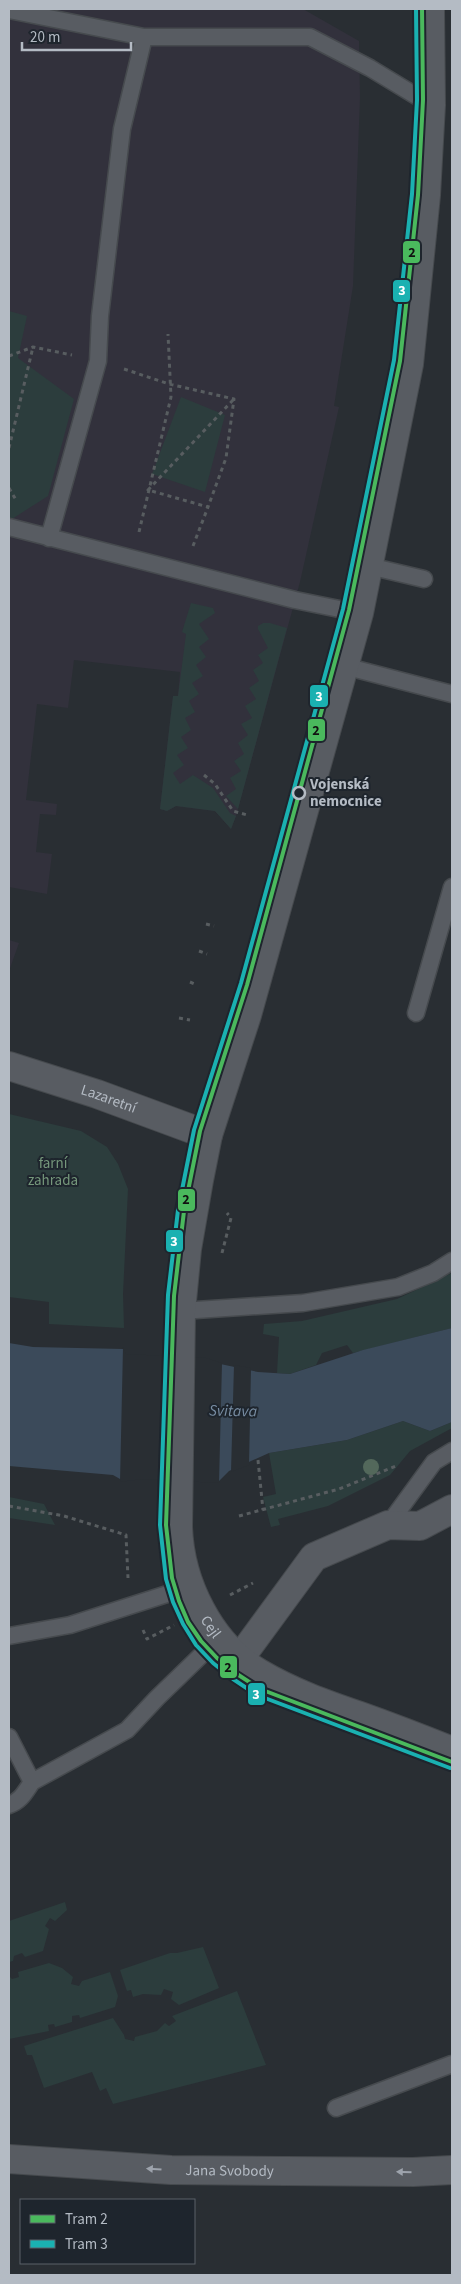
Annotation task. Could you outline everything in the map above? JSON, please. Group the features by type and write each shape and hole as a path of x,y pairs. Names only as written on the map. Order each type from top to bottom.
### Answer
{"street":[{"name":"Cejl","path":"430,9 430,104 426,195 409,364 369,566 359,613 247,1015 208,1135 198,1180 187,1249 181,1320 178,1542 189,1587 201,1610 219,1638 258,1673 300,1695 452,1751"},
{"name":"Lazaretní","path":"9,1066 96,1094 208,1135"},
{"path":"240,1658 314,1557 388,1525 420,1526 452,1509"},
{"name":"Jana Svobody","path":"9,2159 171,2170 413,2172 452,2170"}],"lane":[{"path":"9,10 144,37 310,37 370,68 430,104"},
{"path":"49,538 98,361 100,316 122,129 144,37"},
{"path":"9,527 296,600 359,613"},
{"path":"369,566 424,579"},
{"path":"344,666 452,694"},
{"path":"416,1013 452,887"},
{"path":"181,1320 303,1303 398,1286 433,1273 452,1261"},
{"path":"388,1525 434,1462 452,1451"},
{"path":"9,1636 70,1625 189,1587"},
{"path":"9,1805 16,1803 22,1797 32,1782 127,1730 219,1638"},
{"path":"9,1737 32,1782"},
{"path":"336,2108 452,2064"}],"path":[{"path":"134,558 148,490 171,397 168,334"},
{"path":"9,448 33,346"},
{"path":"9,356 33,346 98,361 169,384 234,399"},
{"path":"148,490 234,399"},
{"path":"183,571 226,458 234,399"},
{"path":"148,490 208,507"},
{"path":"204,775 215,784 233,811 247,815"},
{"path":"206,924 214,926"},
{"path":"199,951 207,954"},
{"path":"190,982 197,985"},
{"path":"179,1018 190,1020"},
{"path":"239,1516 339,1489 413,1459 434,1462"},
{"path":"258,1460 262,1510"},
{"path":"9,1506 64,1516 126,1535"},
{"path":"228,1588 247,1619 259,1631"}],"shaded area":[{"path":"9,9 303,9 359,41 360,98 353,286 334,406 339,407 300,582 236,816 231,829 215,811 176,806 167,811 160,809 173,696 178,696 180,672 74,660 68,708 37,704 26,800 57,804 56,815 40,814 36,852 52,854 47,894 9,887"},
{"path":"9,940 19,943 9,971"}],"green space":[{"path":"9,311 27,316 18,358 74,399 48,496 12,519 9,518"},
{"path":"181,397 225,415 205,492 152,474"},
{"path":"191,603 213,608 215,613 199,624 209,639 199,647 206,657 196,665 203,676 192,683 199,694 189,701 195,712 185,718 191,730 181,737 188,748 177,755 184,765 173,773 180,784 193,775 213,788 230,813 236,816 231,829 215,811 176,806 167,811 160,809 173,696 178,696 186,634 182,632"},
{"path":"263,623 287,628 238,809 226,796 236,789 230,778 241,771 234,761 244,754 238,743 248,735 241,724 252,718 245,706 256,699 249,688 259,681 253,670 263,663 258,655 268,648 258,629 258,626"},
{"name":"farní zahrada","path":"9,1114 81,1131 107,1147 118,1164 128,1189 123,1294 124,1328 49,1324 49,1302 9,1297"},
{"path":"452,1273 452,1328 353,1353 347,1345 322,1353 316,1365 290,1374 277,1373 279,1337 263,1334 264,1324 302,1321 397,1299"},
{"path":"403,1421 430,1431 452,1422 452,1428 410,1451 390,1475 328,1506 278,1519 280,1525 271,1527 263,1497 276,1494 269,1453 347,1440"},
{"path":"9,1497 44,1504 55,1525 9,1518"},
{"path":"65,1902 67,1910 55,1921 50,1918 45,1926 49,1929 43,1951 25,1957 22,1953 14,1956 13,1961 9,1962 9,1921"},
{"path":"203,1947 219,1988 179,2005 171,1999 173,1992 164,1989 161,1995 143,1994 133,1997 131,1990 127,1991 120,1970 170,1953"},
{"path":"49,1963 62,1968 73,1977 71,1984 79,1986 82,1981 110,1972 118,1996 115,2007 80,2018 79,2015 72,2016 72,2022 55,2027 54,2024 48,2025 49,2031 9,2039 9,1976 12,1979 19,1977 18,1972"},
{"path":"237,1991 266,2065 113,2104 106,2088 100,2091 92,2072 44,2088 32,2055 27,2055 24,2046 113,2018 125,2039 134,2041 135,2037 157,2031 165,2023 169,2026 176,2021 172,2016"}],"water":[{"name":"Svitava","path":"452,1328 452,1422 430,1431 403,1421 347,1440 269,1453 229,1471 219,1481 142,1476 120,1479 113,1475 9,1466 9,1343 33,1347 123,1349 123,1356 206,1361 258,1372 290,1374 363,1350"}],"pier":[{"path":"123,1347 126,1354 206,1358 222,1363 219,1483 142,1479 120,1482"},
{"path":"234,1365 251,1368 249,1465 231,1472"}],"tram line":[{"name":"3","path":"416,9 417,100 412,194 394,360 343,609 241,983 194,1130 178,1210 168,1295 160,1525 166,1579 173,1602 183,1624 196,1645 213,1663 257,1695 450,1768"},
{"name":"2","path":"422,9 423,100 418,195 400,361 349,610 247,985 200,1131 184,1211 174,1296 166,1525 172,1578 179,1601 188,1622 201,1641 217,1658 260,1689 452,1762"}],"place":[{"name":"Vojenská nemocnice","path":"299,793"}]}
